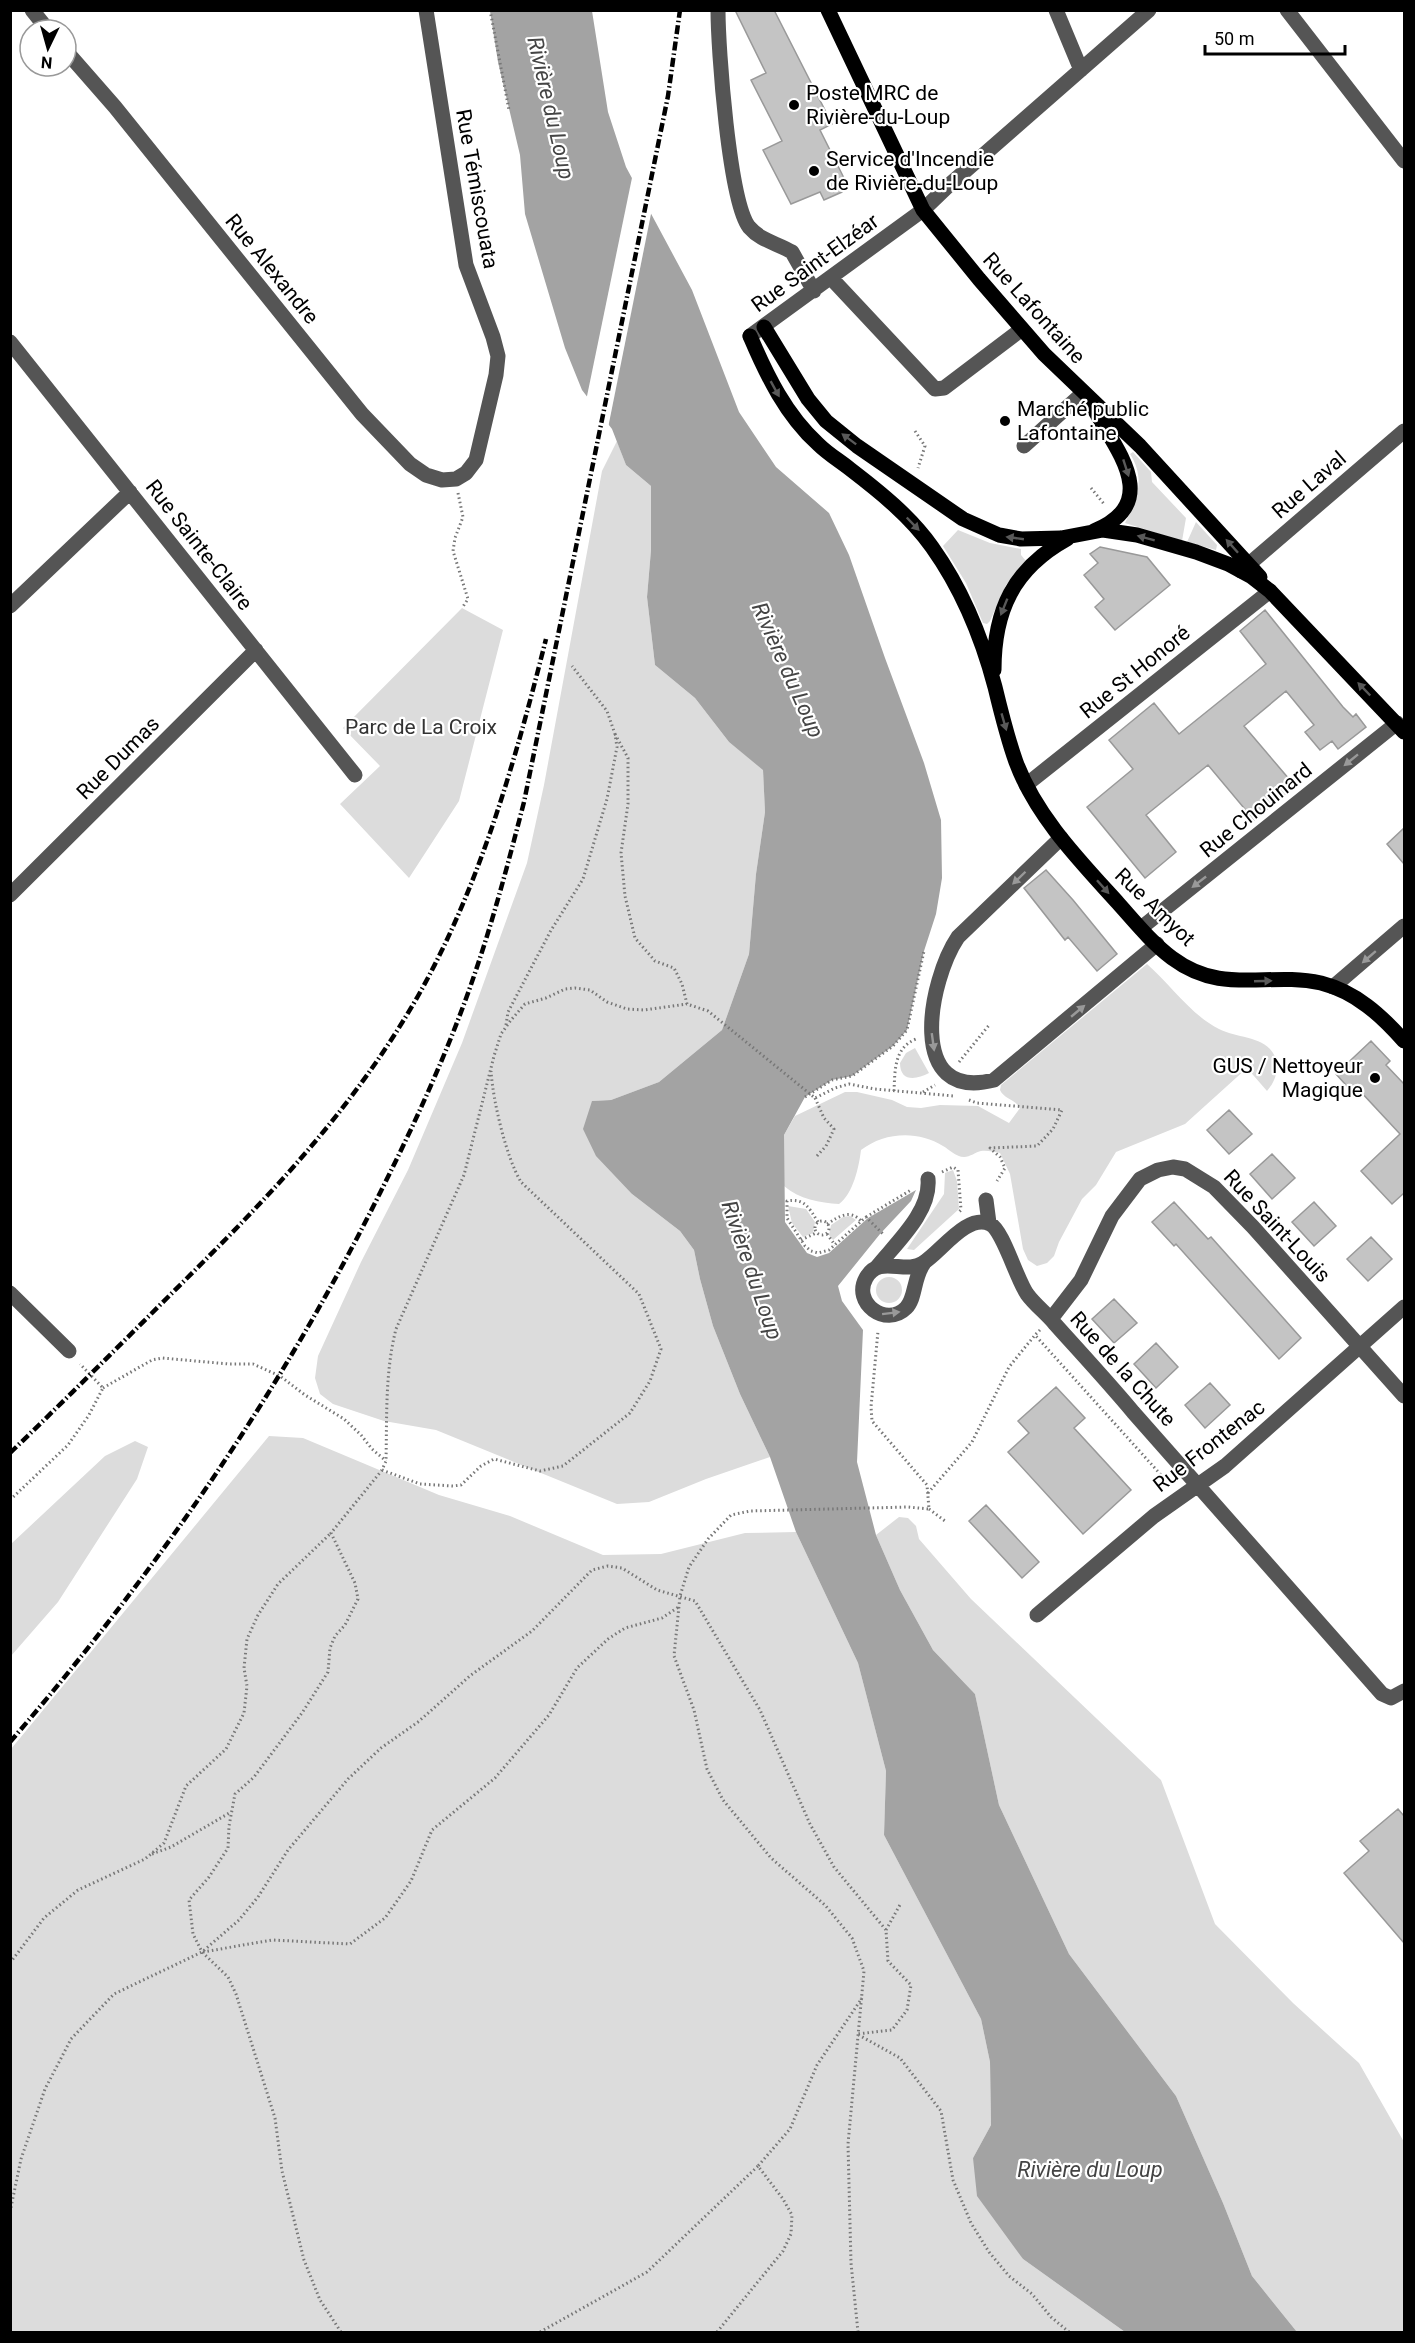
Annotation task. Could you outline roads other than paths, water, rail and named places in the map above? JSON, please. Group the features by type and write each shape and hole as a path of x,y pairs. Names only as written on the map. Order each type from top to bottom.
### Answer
{"main road":[{"name":"Rue Lafontaine","path":"828,10 923,210 1022,329 1086,396 1140,446 1245,567 1401,728"},
{"path":"764,327 808,399 826,421 857,446 950,512 975,525 1008,537 1033,540 1094,531 1114,531 1143,537 1245,567"},
{"name":"Rue Amyot","path":"750,336 776,392 795,420 819,445 895,505 931,545 944,564 967,608 988,666 1011,747 1026,785 1061,838 1141,928 1172,958 1198,973 1220,979 1296,980 1333,987 1370,1007 1404,1041"},
{"path":"1086,396 1125,461 1130,481 1129,495 1124,508 1113,520 1094,531"},
{"path":"994,686 996,632 1007,600 1030,567 1054,546 1072,536"}],"street":[{"name":"Rue Témiscouata","path":"426,10 466,265 493,336 498,356 496,375 476,460 461,476"},
{"path":"718,10 719,61 735,186 743,216 748,225 763,239 792,252 814,291"},
{"path":"1056,10 1081,70"},
{"name":"Rue Saint-Elzéar","path":"750,336 923,210 1149,10"},
{"path":"1287,10 1404,161"},
{"name":"Rue Alexandre","path":"78,65 362,414 410,464 426,475 442,480 461,476"},
{"path":"831,278 934,388 944,388 1022,329"},
{"name":"Rue Sainte-Claire","path":"10,342 355,775"},
{"path":"1024,446 1086,396"},
{"name":"Rue Laval","path":"1245,567 1404,431"},
{"path":"10,606 130,492"},
{"name":"Rue St Honoré","path":"1026,785 1270,591"},
{"name":"Rue Dumas","path":"10,895 256,650"},
{"name":"Rue Chouinard","path":"1141,928 1401,728"},
{"path":"1061,838 958,937 948,951 941,967 931,1025 931,1044 936,1058 948,1075 968,1083 994,1080 1157,944"},
{"path":"1333,987 1404,926"},
{"name":"Rue Saint-Louis","path":"1051,1319 1081,1280 1112,1216 1140,1179 1158,1170 1173,1167 1185,1169 1214,1187 1253,1227 1404,1396"},
{"path":"928,1179 929,1191 926,1201 906,1230 866,1277 863,1294 868,1306 880,1314 896,1315 906,1308 913,1296 916,1276 924,1263 967,1226 979,1222 989,1223 986,1200"},
{"name":"Rue de la Chute","path":"989,1223 1001,1234 1016,1277 1028,1296 1051,1319 1382,1694 1398,1695"},
{"path":"876,1268 889,1265 912,1267 924,1263"},
{"path":"10,1293 69,1351"},
{"name":"Rue Frontenac","path":"1037,1615 1180,1496 1225,1466 1404,1307"}],"water":[{"name":"Rivière du Loup","path":"490,11 592,11 608,112 626,167 692,290 739,412 776,467 829,513 849,555 924,763 941,820 942,878 936,914 924,951 907,1030 893,1046 852,1076 832,1080 805,1097 784,1135 785,1222 807,1253 817,1257 829,1253 868,1218 916,1190 911,1201 880,1234 838,1286 842,1301 863,1330 857,1462 876,1535 900,1590 933,1650 975,1694 999,1805 1069,1954 1176,2096 1252,2276 1297,2332 1125,2332 1023,2259 977,2196 973,2158 991,2125 990,2062 981,2019 884,1835 886,1771 858,1663 796,1532 770,1457 740,1394 713,1326 694,1250 680,1231 632,1194 596,1156 583,1129 592,1101 611,1100 659,1082 722,1030 749,954 756,874 765,812 763,770 729,742 695,698 655,665 647,597 651,550 651,486 626,465 612,429 582,390 565,348 525,214 520,155 498,62"}],"railway":[{"path":"10,1742 115,1613 165,1547 258,1410 342,1267 420,1109 457,1023 491,924 524,802 668,96 680,10"},
{"path":"10,1453 273,1190 335,1117 392,1039 440,954 478,867 522,731 546,639"}],"place":[{"name":"Poste MRC de Rivière-du-Loup","path":"794,105"},
{"name":"Service d'Incendie de Rivière-du-Loup","path":"814,171"},
{"name":"Marché public Lafontaine","path":"1005,421"},
{"name":"GUS / Nettoyeur Magique","path":"1375,1078"}],"park label":[{"name":"Parc de La Croix","path":"421,727"}]}
